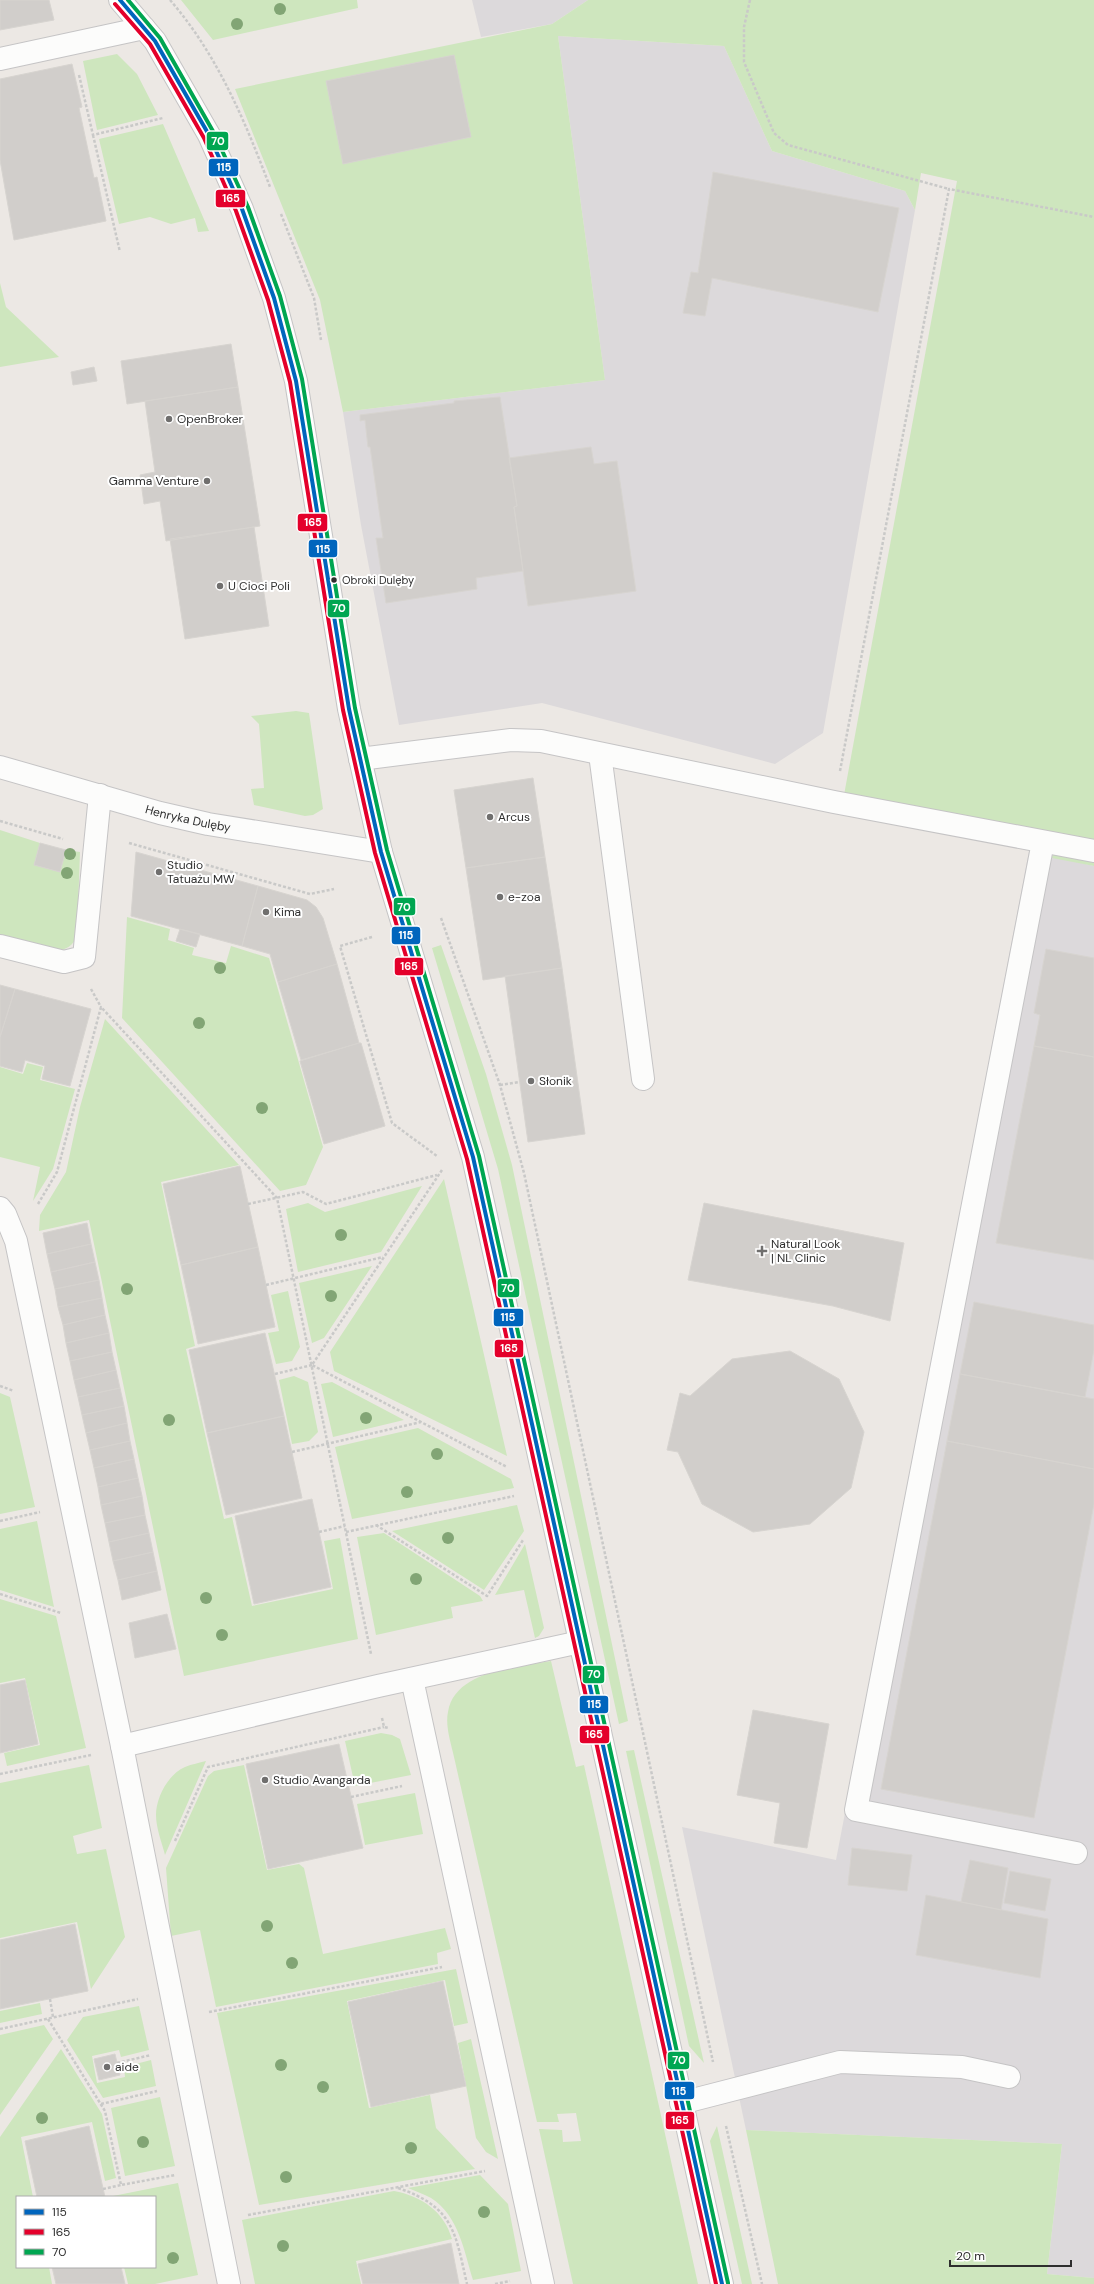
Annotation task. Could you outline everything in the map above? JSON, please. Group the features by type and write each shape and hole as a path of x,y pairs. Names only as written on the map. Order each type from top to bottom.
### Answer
{"street":[{"path":"120,0 155,41 209,135 242,209 274,298 296,381 349,710 381,852 473,1157 722,2284"},
{"path":"0,59 144,28"},
{"path":"360,759 527,739 834,802 1094,851"},
{"path":"600,754 643,1079"},
{"name":"Henryka Dulęby","path":"0,767 208,824 381,852"},
{"path":"0,946 64,962 84,957 100,795"},
{"path":"1043,842 856,1810 1076,1853"},
{"path":"0,1208 5,1214 16,1241 122,1746 229,2284"},
{"path":"122,1746 580,1642"},
{"path":"412,1679 543,2284"},
{"path":"681,2102 840,2062 962,2068 1009,2077"}],"path":[{"path":"750,0 744,27 744,62 774,133 788,145 949,189 1094,217"},
{"path":"71,44 120,252"},
{"path":"93,135 169,117"},
{"path":"834,802 949,189"},
{"path":"0,821 75,842 132,843 310,894 334,889"},
{"path":"441,918 500,1085 525,1180 719,2092 762,2284"},
{"path":"378,936 340,946 392,1123 442,1159"},
{"path":"16,1241 57,1172 101,1007 277,1198 367,1636"},
{"path":"500,1085 519,1082"},
{"path":"312,1365 442,1169"},
{"path":"248,1204 303,1192 326,1204 443,1174"},
{"path":"266,1285 383,1257"},
{"path":"275,1374 312,1365 511,1469"},
{"path":"0,1386 14,1391"},
{"path":"292,1452 421,1422"},
{"path":"346,1532 515,1496"},
{"path":"0,1521 40,1512"},
{"path":"376,1525 487,1596 526,1536"},
{"path":"319,1532 345,1526"},
{"path":"0,1594 63,1613"},
{"path":"175,1842 208,1767 384,1727"},
{"path":"0,1774 94,1754"},
{"path":"351,1797 404,1786"},
{"path":"207,2012 445,1967"},
{"path":"50,1999 53,2017"},
{"path":"0,2029 140,1999"},
{"path":"48,2019 105,2111 121,2185"},
{"path":"117,2063 152,2054"},
{"path":"101,2104 160,2091"},
{"path":"247,2215 489,2170"},
{"path":"103,2189 178,2174"},
{"path":"398,2187 429,2201 443,2214 452,2226 467,2284"}],"shaded area":[{"path":"472,0 588,0 552,24 481,37"},
{"path":"558,36 724,46 772,151 905,191 915,210 823,733 775,764 542,703 399,725 361,525 343,412 605,380"},
{"path":"1029,851 1094,866 1094,2278 1047,2274 1062,2144 746,2130 682,1827 836,1860"}],"green space":[{"path":"181,0 357,0 358,8 213,40"},
{"path":"588,0 1094,0 1094,866 1052,858 1056,838 844,795 957,181 921,173 915,210 905,191 772,151 724,46 558,36 605,380 343,412 320,300 235,89 552,24"},
{"path":"117,54 137,74 158,115 97,130 83,61"},
{"path":"163,124 209,231 198,232 195,218 171,224 150,217 119,224 99,139"},
{"path":"0,283 6,307 59,357 0,367"},
{"path":"296,711 309,713 323,809 313,815 305,816 254,805 251,789 264,788 259,724 251,716"},
{"path":"0,830 40,843 34,865 60,872 65,850 80,852 77,936 72,945 67,948 57,951 0,937"},
{"path":"127,917 170,929 168,940 194,948 192,955 226,963 231,946 269,958 323,1147 306,1185 280,1191 122,1018"},
{"path":"441,945 486,1074 512,1165 628,1721 619,1724 498,1169 432,948"},
{"path":"105,1019 239,1165 161,1182 195,1346 186,1349 224,1519 232,1517 252,1606 333,1589 324,1541 340,1538 358,1639 184,1676 89,1220 39,1231 40,1215 66,1172 80,1107"},
{"path":"27,1063 43,1067 40,1080 75,1089 53,1169 33,1201 40,1167 0,1157 0,1067 23,1074"},
{"path":"444,1179 507,1456 334,1371 330,1352"},
{"path":"422,1186 381,1252 298,1272 286,1209 308,1203 325,1212"},
{"path":"372,1266 324,1338 312,1343 299,1283"},
{"path":"288,1291 300,1347 292,1361 276,1364 268,1333 279,1331 271,1295"},
{"path":"294,1376 308,1382 318,1432 309,1441 292,1444 279,1380"},
{"path":"332,1382 404,1420 333,1437 321,1384"},
{"path":"0,1393 10,1397 35,1507 0,1514"},
{"path":"418,1428 511,1479 514,1488 352,1519 335,1447"},
{"path":"517,1505 524,1531 484,1590 392,1531"},
{"path":"37,1521 54,1607 0,1590 0,1529"},
{"path":"384,1533 480,1596 483,1601 451,1607 453,1618 376,1635 357,1537"},
{"path":"525,1544 544,1628 539,1636 535,1638 524,1590 495,1595"},
{"path":"0,1599 56,1616 86,1748 7,1766 4,1753 40,1745 25,1678 0,1683"},
{"path":"551,1661 576,1767 584,1765 698,2284 573,2284 539,2129 562,2130 563,2142 581,2141 576,2113 557,2114 559,2122 537,2122 447,1723 448,1712 453,1698 462,1687 475,1679 506,1669"},
{"path":"381,1733 392,1735 400,1739 411,1775 355,1786 345,1741"},
{"path":"634,1750 704,2063 689,2046 626,1751"},
{"path":"206,1761 165,1855 156,1820 158,1801 164,1787 179,1770"},
{"path":"89,1765 102,1828 73,1836 77,1854 106,1849 125,1937 91,1989 77,1922 0,1938 0,1783"},
{"path":"244,1765 267,1870 299,1864 304,1868 323,1954 445,1928 451,1949 437,1953 438,1964 216,2007 200,1930 171,1936 166,1868 208,1776 214,1771"},
{"path":"415,1793 423,1834 365,1845 357,1804"},
{"path":"456,1969 468,2023 454,2026 445,1980 347,2001 369,2108 430,2095 436,2128 475,2169 259,2205 217,2013"},
{"path":"40,2003 42,2014 0,2023 0,2011"},
{"path":"139,2006 149,2050 121,2057 119,2050 92,2056 97,2083 125,2077 124,2067 151,2060 156,2086 103,2098 67,2040 83,2017"},
{"path":"44,2025 53,2039 0,2115 0,2035"},
{"path":"471,2039 498,2159 486,2152 476,2138 458,2043"},
{"path":"61,2049 102,2114 116,2178 105,2181 92,2122 21,2137 33,2196 16,2196 16,2268 49,2268 52,2284 0,2284 0,2137"},
{"path":"160,2097 175,2166 125,2176 111,2108"},
{"path":"717,2126 752,2284 742,2284 710,2141"},
{"path":"746,2130 1062,2144 1047,2274 1094,2278 1094,2284 778,2284"},
{"path":"480,2175 508,2204 521,2271 473,2280 459,2235 448,2214 431,2198 408,2188"},
{"path":"178,2183 198,2275 155,2284 128,2284 124,2268 156,2268 156,2196 113,2196"},
{"path":"394,2191 404,2193 430,2206 443,2220 452,2239 356,2261 361,2284 255,2284 242,2220"}],"building":[{"path":"0,0 49,0 54,20 0,30"},
{"path":"454,55 471,137 343,164 326,81"},
{"path":"72,64 82,107 79,108 94,178 97,177 106,221 14,240 0,160 0,79"},
{"path":"713,172 899,208 878,312 712,278 705,316 683,313 691,272 698,273"},
{"path":"231,344 238,387 127,404 121,361"},
{"path":"94,367 97,381 73,385 71,372"},
{"path":"238,387 260,526 166,541 160,501 144,504 140,475 155,472 145,401"},
{"path":"500,397 517,506 514,507 523,571 476,578 477,589 386,603 376,538 383,538 365,420 360,421 360,415 454,403 454,401"},
{"path":"591,447 594,464 617,461 636,591 528,606 514,507 517,506 509,458"},
{"path":"254,527 269,626 185,639 170,539"},
{"path":"533,778 545,857 466,868 454,790"},
{"path":"40,843 66,850 60,872 34,865"},
{"path":"136,852 258,886 242,946 131,916"},
{"path":"545,857 562,968 483,980 466,868"},
{"path":"258,886 307,900 316,907 323,918 337,964 278,982 270,954 242,946"},
{"path":"180,929 200,934 196,947 176,941"},
{"path":"1046,949 1094,958 1094,1057 1034,1046 1040,1015 1034,1013"},
{"path":"337,964 359,1043 301,1060 278,982"},
{"path":"562,968 585,1134 528,1142 505,976"},
{"path":"0,985 15,989 0,1037"},
{"path":"15,989 91,1009 70,1086 42,1079 45,1066 25,1060 22,1072 0,1066 0,1037"},
{"path":"361,1043 385,1126 324,1144 300,1061"},
{"path":"1034,1046 1094,1057 1094,1260 996,1243"},
{"path":"240,1166 258,1247 181,1265 163,1184"},
{"path":"704,1203 904,1243 890,1321 833,1306 688,1280"},
{"path":"87,1223 91,1244 47,1254 43,1233"},
{"path":"91,1244 95,1262 51,1272 47,1254"},
{"path":"258,1247 275,1327 198,1344 181,1265"},
{"path":"95,1262 99,1280 55,1289 51,1272"},
{"path":"99,1280 102,1298 58,1307 55,1289"},
{"path":"102,1298 105,1315 63,1325 58,1307"},
{"path":"974,1302 1094,1325 1094,1350 1085,1397 960,1374"},
{"path":"105,1315 109,1333 66,1343 63,1325"},
{"path":"109,1333 112,1352 70,1361 66,1343"},
{"path":"265,1333 284,1416 207,1433 189,1350"},
{"path":"790,1351 839,1379 864,1432 851,1488 810,1524 753,1532 702,1504 678,1452 667,1450 680,1393 690,1396 732,1359"},
{"path":"112,1352 116,1370 74,1380 70,1361"},
{"path":"116,1370 120,1388 78,1397 74,1380"},
{"path":"960,1374 1094,1399 1094,1469 947,1441"},
{"path":"120,1388 124,1406 82,1415 78,1397"},
{"path":"124,1406 127,1423 86,1433 82,1415"},
{"path":"284,1416 302,1498 226,1515 207,1433"},
{"path":"127,1423 130,1441 90,1450 86,1433"},
{"path":"130,1441 134,1459 94,1468 90,1450"},
{"path":"947,1441 1094,1469 1094,1504 1034,1818 881,1789"},
{"path":"134,1459 138,1478 98,1487 94,1468"},
{"path":"138,1478 142,1496 101,1505 98,1487"},
{"path":"142,1496 145,1515 105,1523 101,1505"},
{"path":"312,1499 331,1587 254,1604 235,1516"},
{"path":"145,1515 149,1533 109,1542 105,1523"},
{"path":"149,1533 153,1552 113,1561 109,1542"},
{"path":"153,1552 157,1571 118,1580 113,1561"},
{"path":"157,1571 161,1590 122,1600 118,1580"},
{"path":"167,1614 176,1649 135,1658 129,1623"},
{"path":"25,1680 38,1744 0,1753 0,1685"},
{"path":"753,1710 829,1724 807,1848 774,1843 780,1803 737,1795"},
{"path":"339,1744 363,1848 268,1869 246,1764"},
{"path":"852,1848 912,1855 907,1891 848,1885"},
{"path":"970,1860 1008,1868 1001,1910 961,1902"},
{"path":"1010,1871 1051,1879 1045,1911 1004,1903"},
{"path":"926,1895 1048,1919 1040,1978 916,1955"},
{"path":"75,1924 88,1991 0,2009 0,1940"},
{"path":"443,1981 466,2086 371,2107 348,2002"},
{"path":"115,2054 120,2075 99,2080 94,2059"},
{"path":"89,2126 105,2196 37,2196 25,2141"},
{"path":"451,2243 459,2284 363,2284 358,2264"},
{"path":"52,2268 121,2268 125,2284 56,2284"}],"transit line":[{"name":"115","path":"120,0 155,41 209,135 242,209 274,298 296,381 349,709 381,852 473,1157 722,2284"},
{"name":"70","path":"128,0 160,38 214,133 248,207 280,296 302,379 355,708 387,850 479,1156 728,2283"},
{"name":"165","path":"115,4 150,44 204,138 236,211 268,300 290,382 343,710 375,853 467,1159 716,2284"}],"place":[{"name":"OpenBroker","path":"169,419"},
{"name":"Gamma Venture","path":"207,481"},
{"name":"Obroki Dulęby","path":"334,580"},
{"name":"U Cioci Poli","path":"220,586"},
{"name":"Arcus","path":"490,817"},
{"name":"Studio Tatuażu MW","path":"159,872"},
{"name":"e-zoa","path":"500,897"},
{"name":"Kima","path":"266,912"},
{"name":"Słonik","path":"531,1081"},
{"name":"Natural Look | NL Clinic","path":"762,1251"},
{"name":"Studio Avangarda","path":"265,1780"},
{"name":"aide","path":"107,2067"}]}
